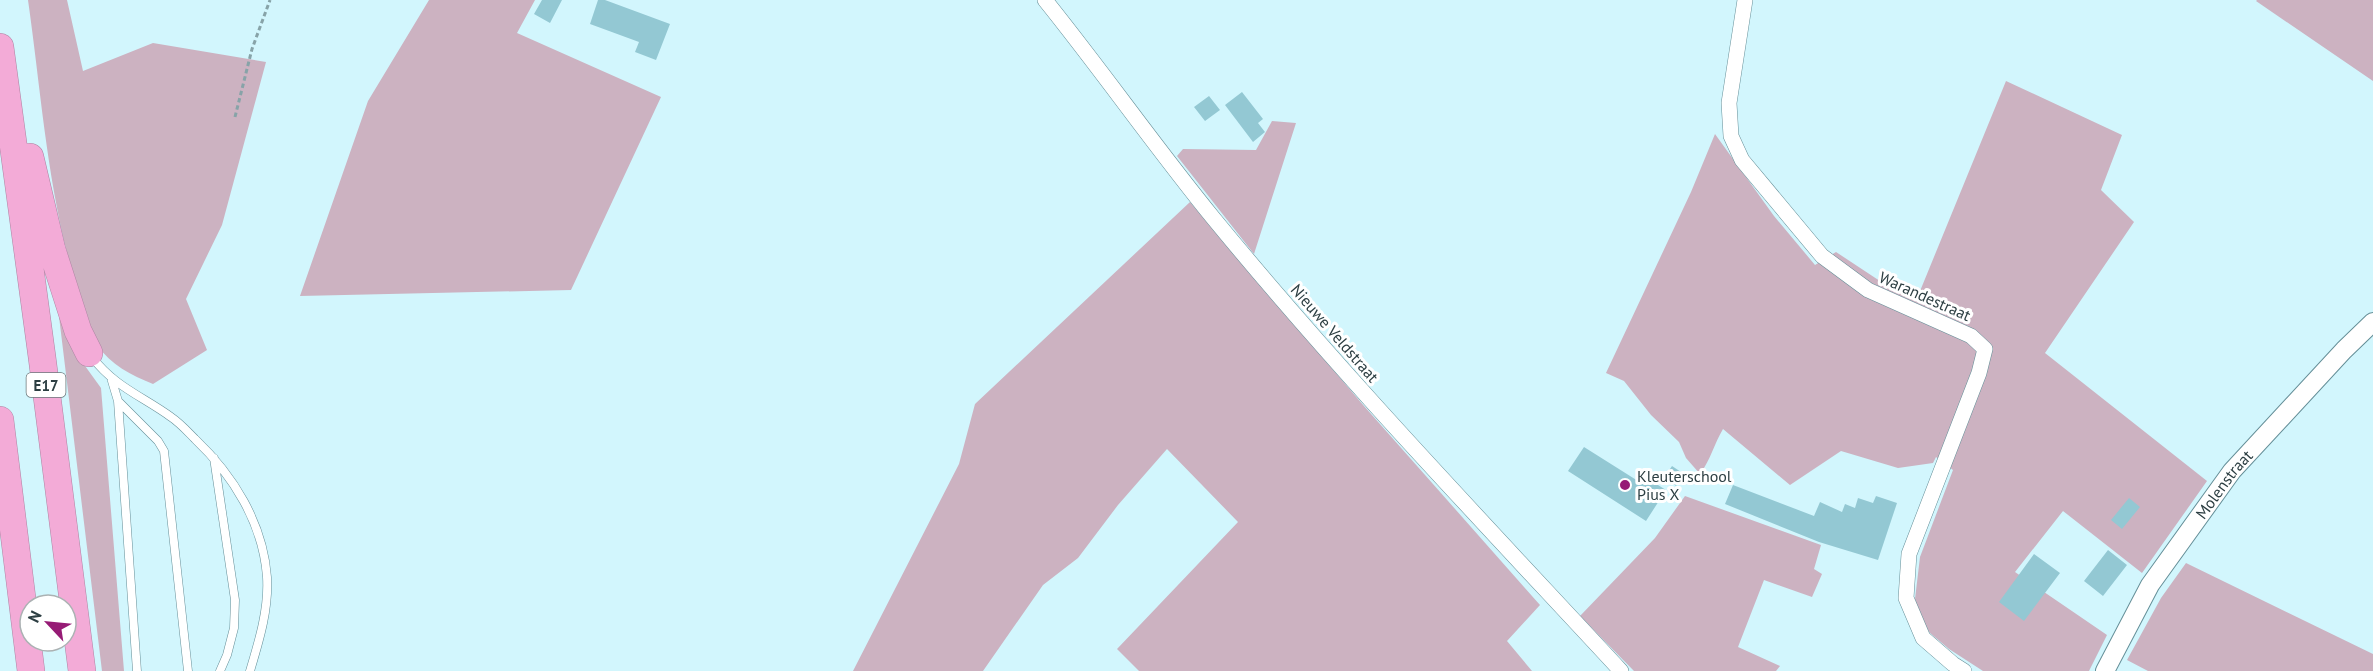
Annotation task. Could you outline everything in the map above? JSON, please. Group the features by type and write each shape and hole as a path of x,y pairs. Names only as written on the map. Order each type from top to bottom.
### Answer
{"highway":[{"name":"E17","path":"0,47 82,671"},
{"path":"8,100 34,166 52,250 78,331 88,353"},
{"path":"0,420 32,671"}],"street":[{"name":"Nieuwe Veldstraat","path":"1045,0 1096,63 1213,218 1295,314 1390,424 1621,671"},
{"name":"Warandestraat","path":"1745,0 1729,103 1731,136 1742,160 1822,256 1868,290 1971,336 1985,349 1979,373 1909,554 1906,598 1923,638 1964,671"},
{"name":"Molenstraat","path":"2105,671 2150,585 2232,471 2344,350 2373,322"}],"lane":[{"path":"88,353 112,381 173,418 214,456 229,475 245,503 260,539 267,577 265,611 250,671"},
{"path":"112,381 118,401 137,671"},
{"path":"118,401 158,441 164,451 188,671"},
{"path":"214,456 235,600 234,628 220,671"}],"path":[{"path":"235,117 252,49 270,0"}],"shaded area":[{"path":"28,0 67,0 83,71 153,43 266,62 222,225 186,299 207,350 153,384 115,364 97,345 88,326 68,258 53,185"},
{"path":"429,0 535,0 517,33 661,97 571,290 300,296 368,101"},
{"path":"2373,0 2373,81 2256,1"},
{"path":"2006,81 2122,135 2101,190 2134,222 2045,353 2207,481 2142,573 2063,511 2015,572 2107,635 2089,671 1983,671 1949,649 1930,633 1918,615 1915,599 1920,557 1953,470 1936,457 1933,463 1898,468 1841,451 1790,485 1723,429 1700,474 1686,458 1679,442 1651,415 1624,381 1606,373 1691,192 1715,134 1774,216 1815,265 1836,252 1889,287 1918,296"},
{"path":"1272,121 1296,123 1254,254 1177,156 1183,149 1256,150"},
{"path":"1190,202 1364,406 1540,605 1507,641 1532,671 1139,671 1117,649 1238,522 1167,449 1118,505 1078,558 1043,585 983,671 853,671 959,464 975,404"},
{"path":"57,300 80,359 101,388 124,671 102,671"},
{"path":"1685,496 1821,545 1814,569 1822,574 1812,597 1764,580 1738,647 1780,666 1776,671 1634,671 1580,616 1655,538"},
{"path":"2186,563 2373,654 2373,671 2148,671 2127,660 2161,598"}],"building":[{"path":"542,0 562,0 550,23 534,14"},
{"path":"598,0 605,0 670,24 656,60 635,52 639,42 590,24"},
{"path":"1242,92 1263,119 1258,123 1265,132 1253,142 1225,105"},
{"path":"1209,96 1220,110 1205,121 1194,107"},
{"name":"Kleuterschool Pius X","path":"1584,447 1638,481 1642,475 1666,490 1646,521 1568,471"},
{"path":"1672,466 1684,474 1676,486 1664,478"},
{"path":"1733,485 1814,516 1820,502 1842,512 1845,504 1855,508 1858,498 1873,503 1876,496 1897,503 1878,560 1819,542 1725,504"},
{"path":"2129,498 2140,507 2122,529 2111,520"},
{"path":"2108,550 2127,565 2103,596 2084,581"},
{"path":"2034,554 2060,573 2024,621 1999,602"}],"place":[{"name":"Kleuterschool Pius X","path":"1625,485"}]}
